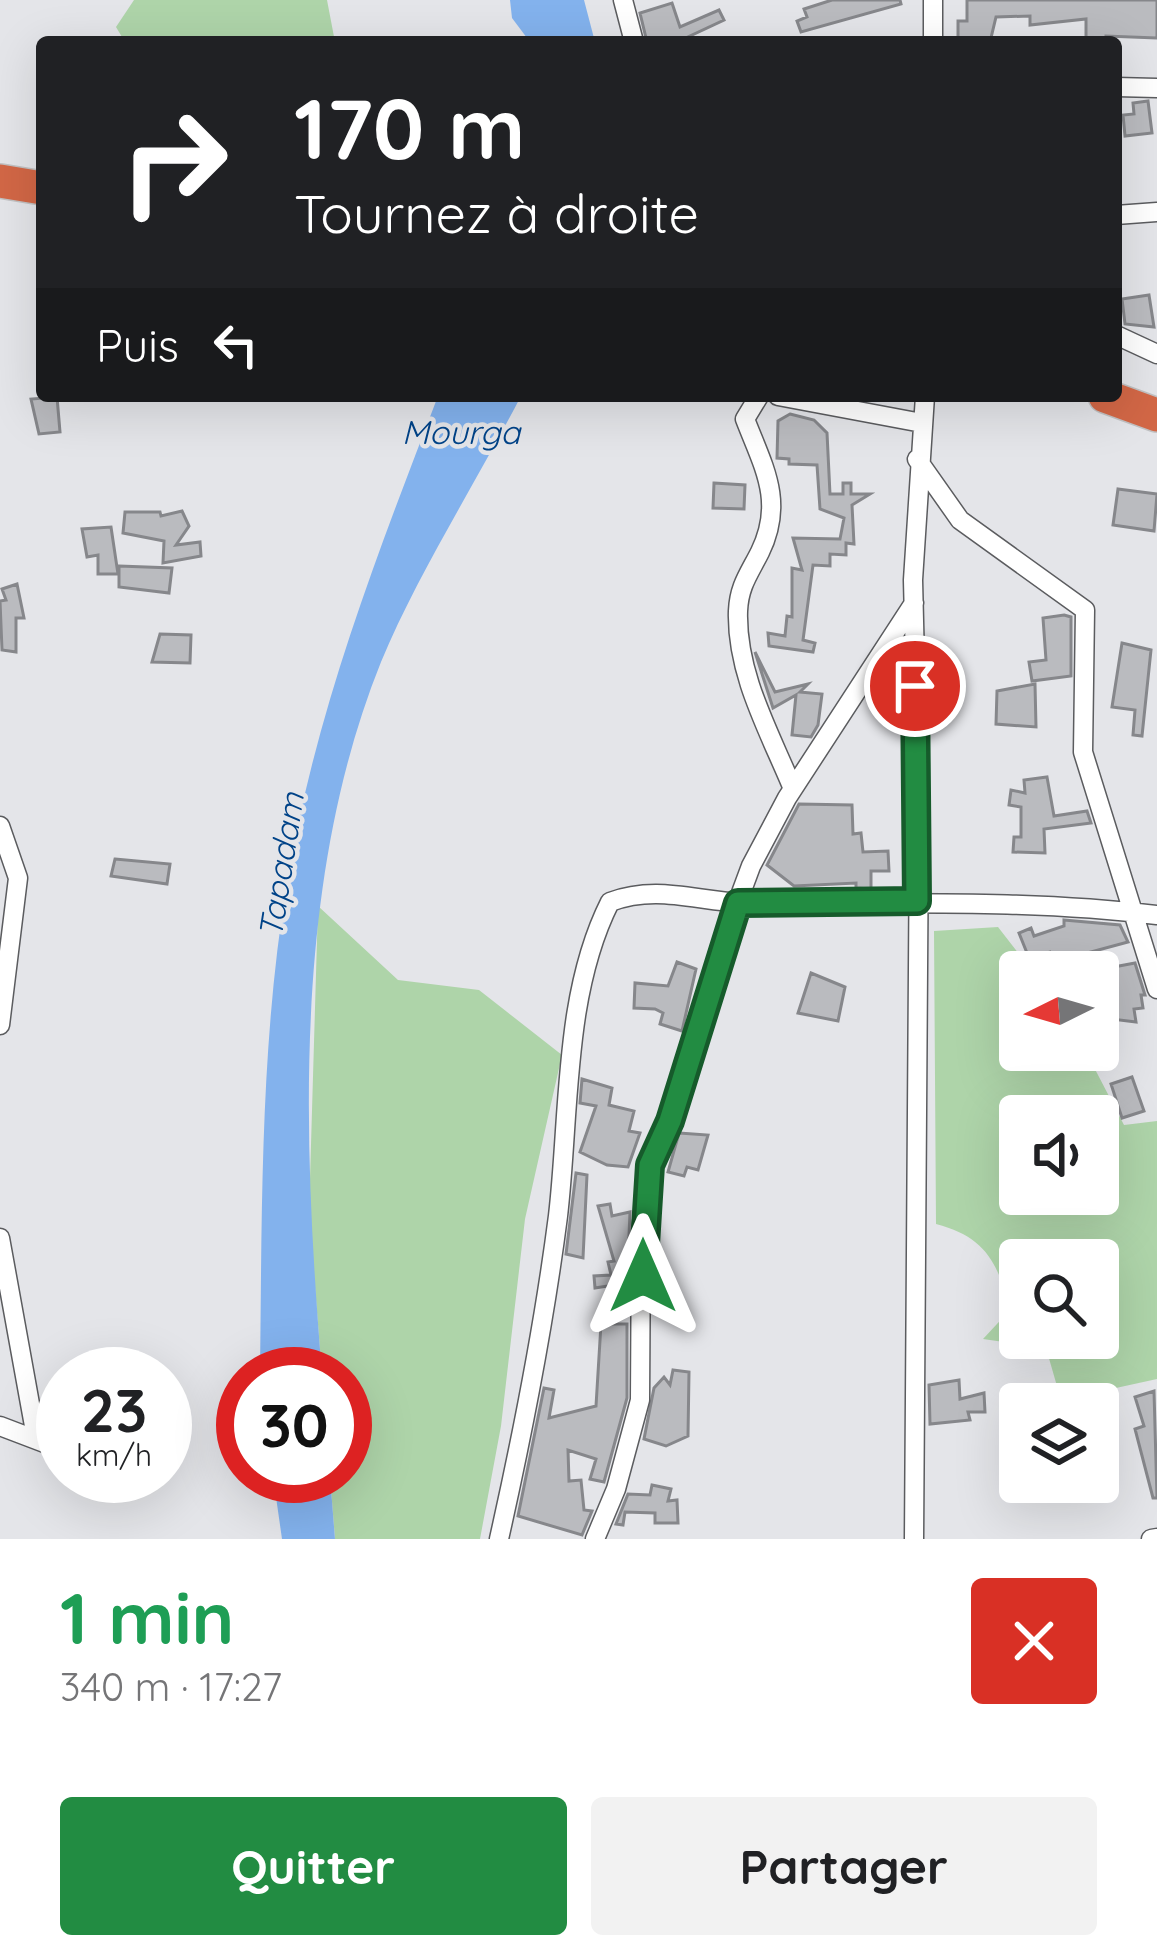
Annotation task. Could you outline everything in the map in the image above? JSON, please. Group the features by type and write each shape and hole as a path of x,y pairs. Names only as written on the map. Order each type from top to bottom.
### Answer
{"highway":[{"path":"0,181 36,187"},
{"path":"1121,402 1157,415"}],"street":[{"path":"622,0 632,36"},
{"path":"932,36 933,0"},
{"path":"1122,88 1157,88"},
{"path":"1122,212 1157,212"},
{"path":"1122,338 1157,354"},
{"path":"755,402 745,419 770,471 773,496 767,538 741,583 738,615 752,690 793,789"},
{"path":"811,402 922,422"},
{"path":"914,1539 914,603 917,459 924,402"},
{"path":"917,459 960,520 1085,610 1083,752 1157,989"},
{"path":"595,1539 640,1400 641,1232 650,1165 670,1121 738,903 757,854 793,789 914,603"},
{"path":"0,826 18,878 0,1025"},
{"path":"499,1539 540,1338 574,1046 593,936 610,902 629,895 699,894 738,903 917,901 1157,915"},
{"path":"0,1238 36,1437 0,1426"}],"green space":[{"path":"134,0 327,0 334,36 121,36 116,27"},
{"path":"318,906 398,980 479,990 562,1055 525,1219 501,1426 480,1539 335,1539 332,1503 372,1503 372,1347 320,1347 309,1213"},
{"path":"998,927 1017,951 999,951 999,1071 1096,1071 1108,1095 999,1095 999,1215 1119,1215 1119,1115 1124,1125 1157,1121 1157,1379 1119,1387 1119,1383 1056,1383 1049,1359 1119,1359 1119,1239 999,1239 999,1277 978,1245 936,1224 934,931"},
{"path":"999,1322 999,1341 983,1339"}],"water":[{"path":"510,0 584,0 593,36 526,36 512,18"},
{"name":"Mourga","path":"436,402 518,402 396,629 352,746 318,923 311,1014 311,1196 320,1347 260,1347 267,1066 278,944 299,820 331,696"},
{"path":"277,1503 332,1503 335,1539 282,1539"}],"building":[{"path":"832,0 900,0 901,4 801,32 797,21 807,17 804,9"},
{"path":"967,0 1157,0 1157,38 1086,36 1086,19 1030,25 1030,16 996,17 991,36 958,36 958,21 967,21"},
{"path":"672,3 680,27 719,10 724,20 690,36 646,36 640,13"},
{"path":"1148,101 1152,133 1125,136 1123,115 1134,114 1133,103"},
{"path":"1149,295 1154,327 1125,324 1122,299"},
{"path":"31,399 57,402 60,432 39,434"},
{"path":"790,414 814,420 827,433 830,494 843,494 843,483 851,483 851,494 870,494 852,505 854,544 846,543 846,555 830,554 830,566 813,565 803,640 815,643 813,652 769,646 768,633 785,636 787,616 792,617 792,568 802,570 793,538 840,539 844,518 820,509 817,465 789,464 789,459 777,458 778,421"},
{"path":"714,483 745,485 744,509 713,508"},
{"path":"1118,489 1157,494 1154,531 1113,525"},
{"path":"182,511 189,526 176,545 200,542 201,556 163,563 164,541 123,533 125,512 160,512 161,516"},
{"path":"111,527 118,574 98,574 98,555 87,557 82,529"},
{"path":"119,566 172,568 169,593 119,587"},
{"path":"17,584 24,618 16,618 16,652 2,650 0,601 6,600 2,589"},
{"path":"1071,617 1071,676 1032,681 1029,662 1046,660 1043,618"},
{"path":"160,634 191,635 190,663 152,662"},
{"path":"1122,643 1151,650 1142,736 1133,735 1135,710 1112,707"},
{"path":"755,652 775,692 808,684 800,692 822,694 818,725 811,737 792,735 796,695 773,708"},
{"path":"1035,684 1036,727 996,724 997,691"},
{"path":"1047,777 1054,816 1087,811 1091,823 1044,829 1045,853 1013,852 1014,837 1021,837 1021,807 1009,805 1011,790 1025,793 1024,780"},
{"path":"799,804 852,805 853,834 861,833 863,852 888,851 889,871 871,871 871,889 856,888 856,883 794,886 767,865"},
{"path":"115,859 170,864 167,884 111,876"},
{"path":"1064,920 1120,925 1128,942 1095,951 1026,951 1019,933 1031,928 1034,936 1064,926"},
{"path":"677,962 696,969 682,1031 660,1024 663,1013 655,1009 634,1008 635,983 668,986"},
{"path":"1135,963 1145,995 1141,995 1143,1008 1134,1009 1136,1022 1119,1020 1119,966"},
{"path":"811,973 845,987 838,1021 798,1013"},
{"path":"1132,1077 1144,1111 1122,1118 1119,1095 1111,1084"},
{"path":"582,1079 612,1088 609,1105 634,1111 629,1131 640,1133 628,1167 607,1165 580,1152 596,1106 580,1103"},
{"path":"679,1133 708,1135 698,1170 687,1167 684,1176 668,1172"},
{"path":"576,1173 587,1175 583,1258 566,1254"},
{"path":"610,1204 612,1216 630,1212 627,1283 595,1288 594,1276 611,1275 608,1262 614,1261 598,1206"},
{"path":"601,1324 627,1324 627,1398 604,1482 590,1479 596,1459 568,1450 569,1481 581,1480 584,1510 592,1511 582,1535 518,1516 544,1388 554,1390 549,1418 596,1406"},
{"path":"673,1370 689,1372 688,1436 666,1446 644,1439 654,1388 664,1377 670,1385"},
{"path":"959,1380 960,1399 984,1393 985,1412 968,1412 970,1420 930,1424 929,1385"},
{"path":"1154,1391 1157,1498 1153,1498 1135,1429 1144,1426 1135,1397"},
{"path":"652,1485 671,1489 668,1501 677,1500 678,1523 655,1523 655,1513 625,1512 623,1525 616,1524 628,1494 650,1495"}],"route":[{"path":"643,1276 641,1232 650,1165 670,1121 738,903 917,901 915,686"}],"water label":[{"name":"Tapadam","path":"281,865"}]}
